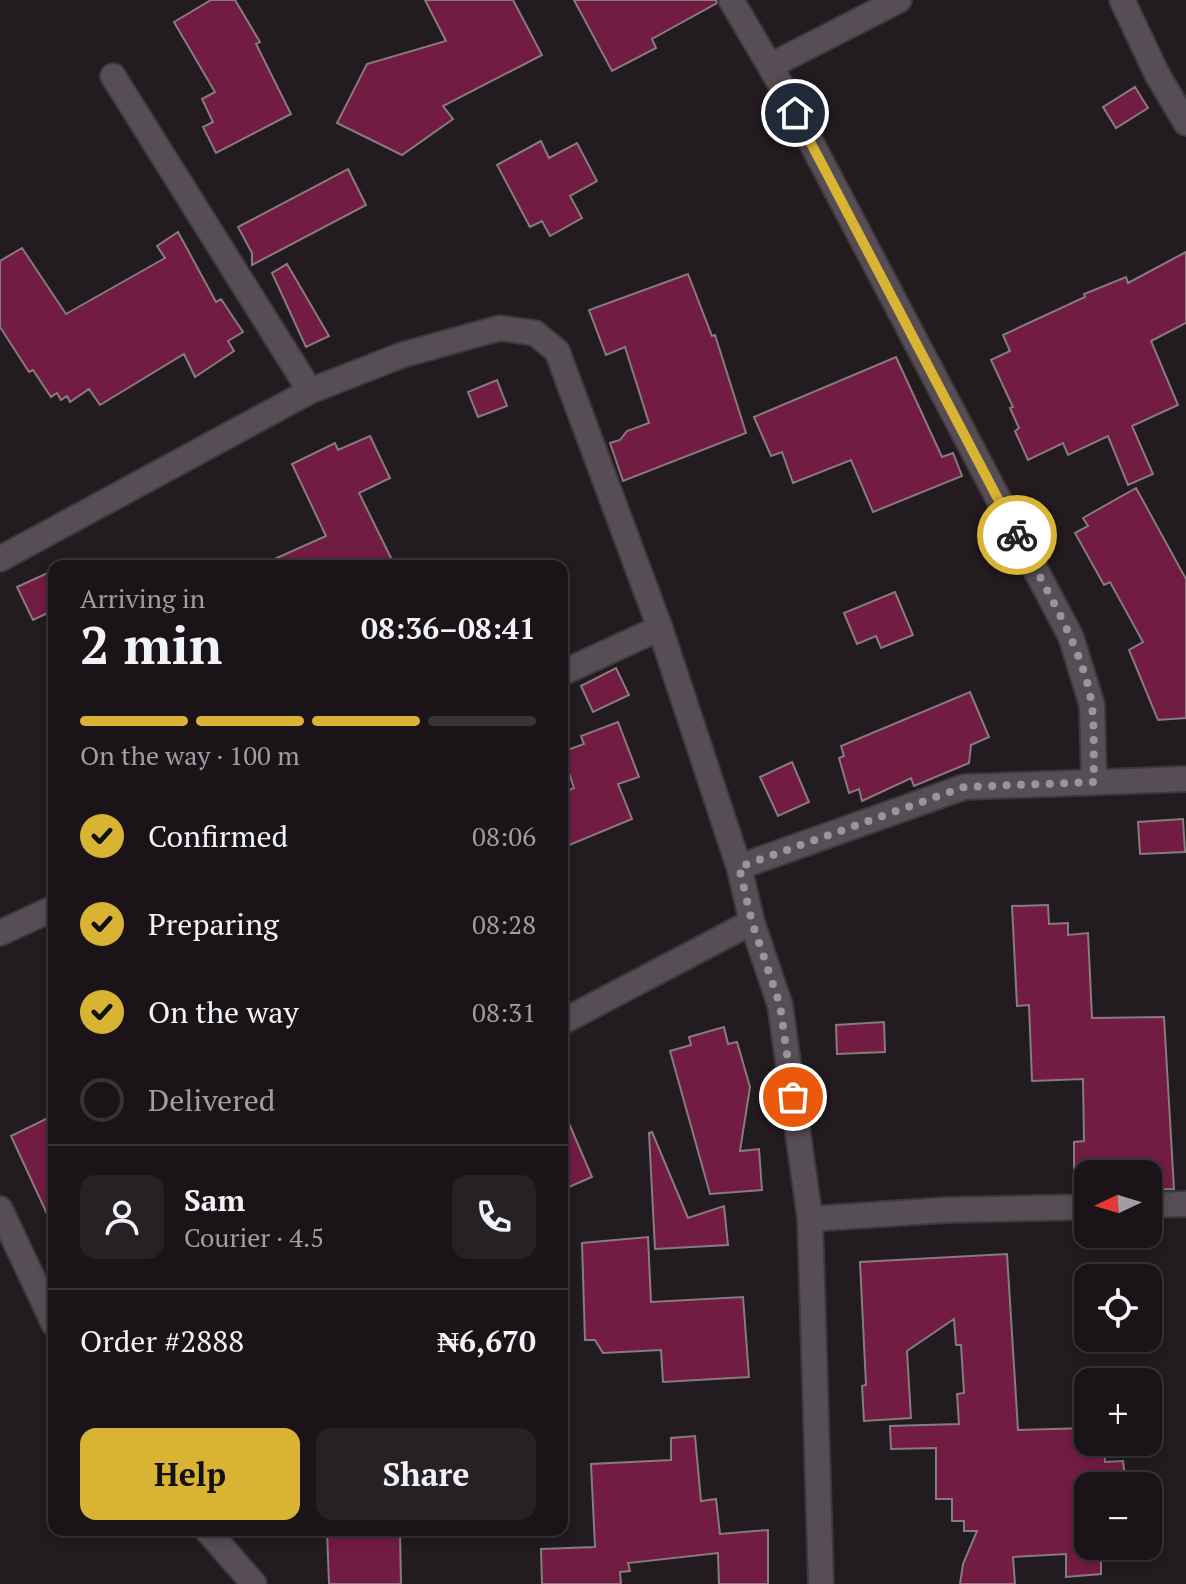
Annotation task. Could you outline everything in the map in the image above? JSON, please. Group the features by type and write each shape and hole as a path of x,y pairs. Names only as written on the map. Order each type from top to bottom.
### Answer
{"street":[{"path":"731,0 770,66 1071,637 1092,705 1094,782"},
{"path":"770,66 899,0"},
{"path":"1122,0 1157,74 1186,123"},
{"path":"113,76 310,391"},
{"path":"0,559 310,391 402,355 500,328 535,333 557,351 660,628 739,867 752,922 780,1005 810,1219 821,1584"},
{"path":"568,670 660,628"},
{"path":"739,867 964,787 1186,779"},
{"path":"0,933 48,911"},
{"path":"568,1019 752,922"},
{"path":"1162,1205 1186,1204"},
{"path":"810,1219 946,1210 1074,1207"},
{"path":"0,1209 47,1293"},
{"path":"212,1536 254,1584"}],"building":[{"path":"211,0 235,0 260,42 256,44 291,114 216,153 203,127 213,122 202,99 215,92 174,22"},
{"path":"425,0 513,0 542,55 443,106 453,119 402,155 337,123 367,64 446,41"},
{"path":"574,0 716,0 717,3 652,39 656,48 612,71"},
{"path":"1135,87 1148,108 1116,128 1103,107"},
{"path":"541,141 549,158 577,143 597,181 570,196 582,218 550,236 542,221 530,227 497,165"},
{"path":"348,169 366,205 252,265 252,253 238,227"},
{"path":"178,232 216,302 221,299 243,332 228,341 234,351 195,377 184,354 100,405 89,389 70,402 67,396 61,400 57,393 51,397 33,370 29,372 0,327 0,261 22,248 66,314 165,258 157,246"},
{"path":"1186,252 1186,323 1151,341 1178,405 1132,426 1153,474 1128,485 1108,436 1068,455 1063,443 1028,460 1015,431 1019,428 1010,408 1013,407 991,360 1010,351 1003,335 1085,297 1084,294 1126,277 1128,283"},
{"path":"287,264 329,336 306,347 272,273"},
{"path":"688,274 712,336 715,335 746,433 623,481 610,443 620,440 627,431 649,423 625,347 606,355 589,310"},
{"path":"896,357 942,457 953,453 962,476 873,512 851,460 793,483 782,452 771,456 754,417"},
{"path":"497,380 507,406 478,417 468,392"},
{"path":"370,436 390,478 359,493 392,560 272,560 326,536 292,464 335,443 338,450"},
{"path":"1136,488 1186,579 1186,718 1158,720 1129,650 1143,642 1110,582 1104,585 1075,533 1088,526 1083,518"},
{"path":"48,573 48,613 33,620 17,587"},
{"path":"895,592 913,635 881,648 876,636 857,644 844,613"},
{"path":"616,668 629,695 593,712 581,686"},
{"path":"970,692 989,737 971,745 969,763 914,786 911,778 862,801 859,789 849,793 839,758 844,756 841,746"},
{"path":"618,722 639,777 618,784 632,819 568,846 568,790 574,788 568,770 568,750 584,744 581,736"},
{"path":"792,762 809,802 778,816 760,777"},
{"path":"1183,819 1185,852 1140,854 1138,822"},
{"path":"1048,905 1049,924 1068,923 1068,935 1088,933 1092,1018 1164,1017 1174,1189 1162,1189 1162,1160 1074,1160 1074,1142 1084,1141 1083,1079 1032,1081 1029,1005 1017,1006 1012,906"},
{"path":"884,1022 885,1052 837,1054 836,1025"},
{"path":"724,1027 728,1044 737,1042 750,1087 740,1151 759,1149 762,1190 710,1194 670,1051 691,1045 689,1037"},
{"path":"48,1118 48,1216 11,1136"},
{"path":"568,1121 592,1177 568,1187"},
{"path":"652,1132 688,1218 724,1206 728,1245 655,1249 649,1133"},
{"path":"648,1237 651,1302 743,1297 749,1377 663,1382 661,1350 603,1353 595,1340 585,1340 582,1243"},
{"path":"1007,1254 1018,1430 1074,1428 1074,1456 1105,1456 1105,1462 1123,1461 1124,1472 1074,1472 1074,1560 1101,1560 1101,1574 1066,1577 1066,1554 1013,1557 1015,1584 960,1584 963,1564 977,1531 964,1531 964,1521 952,1521 952,1499 936,1499 936,1448 891,1449 890,1426 959,1424 957,1394 964,1393 961,1345 956,1345 954,1319 907,1351 911,1418 864,1421 862,1386 866,1385 860,1262"},
{"path":"695,1436 701,1501 716,1499 720,1534 768,1530 768,1584 719,1584 718,1553 628,1563 630,1571 620,1572 621,1584 542,1584 541,1549 595,1547 591,1464 671,1460 671,1438"},
{"path":"327,1536 400,1536 401,1584 329,1584"}],"way so far":[{"path":"793,1097 780,1005 752,922 739,867 964,787 1094,782 1092,705 1071,637 1017,535"}],"route":[{"path":"795,113 1017,535"}]}
